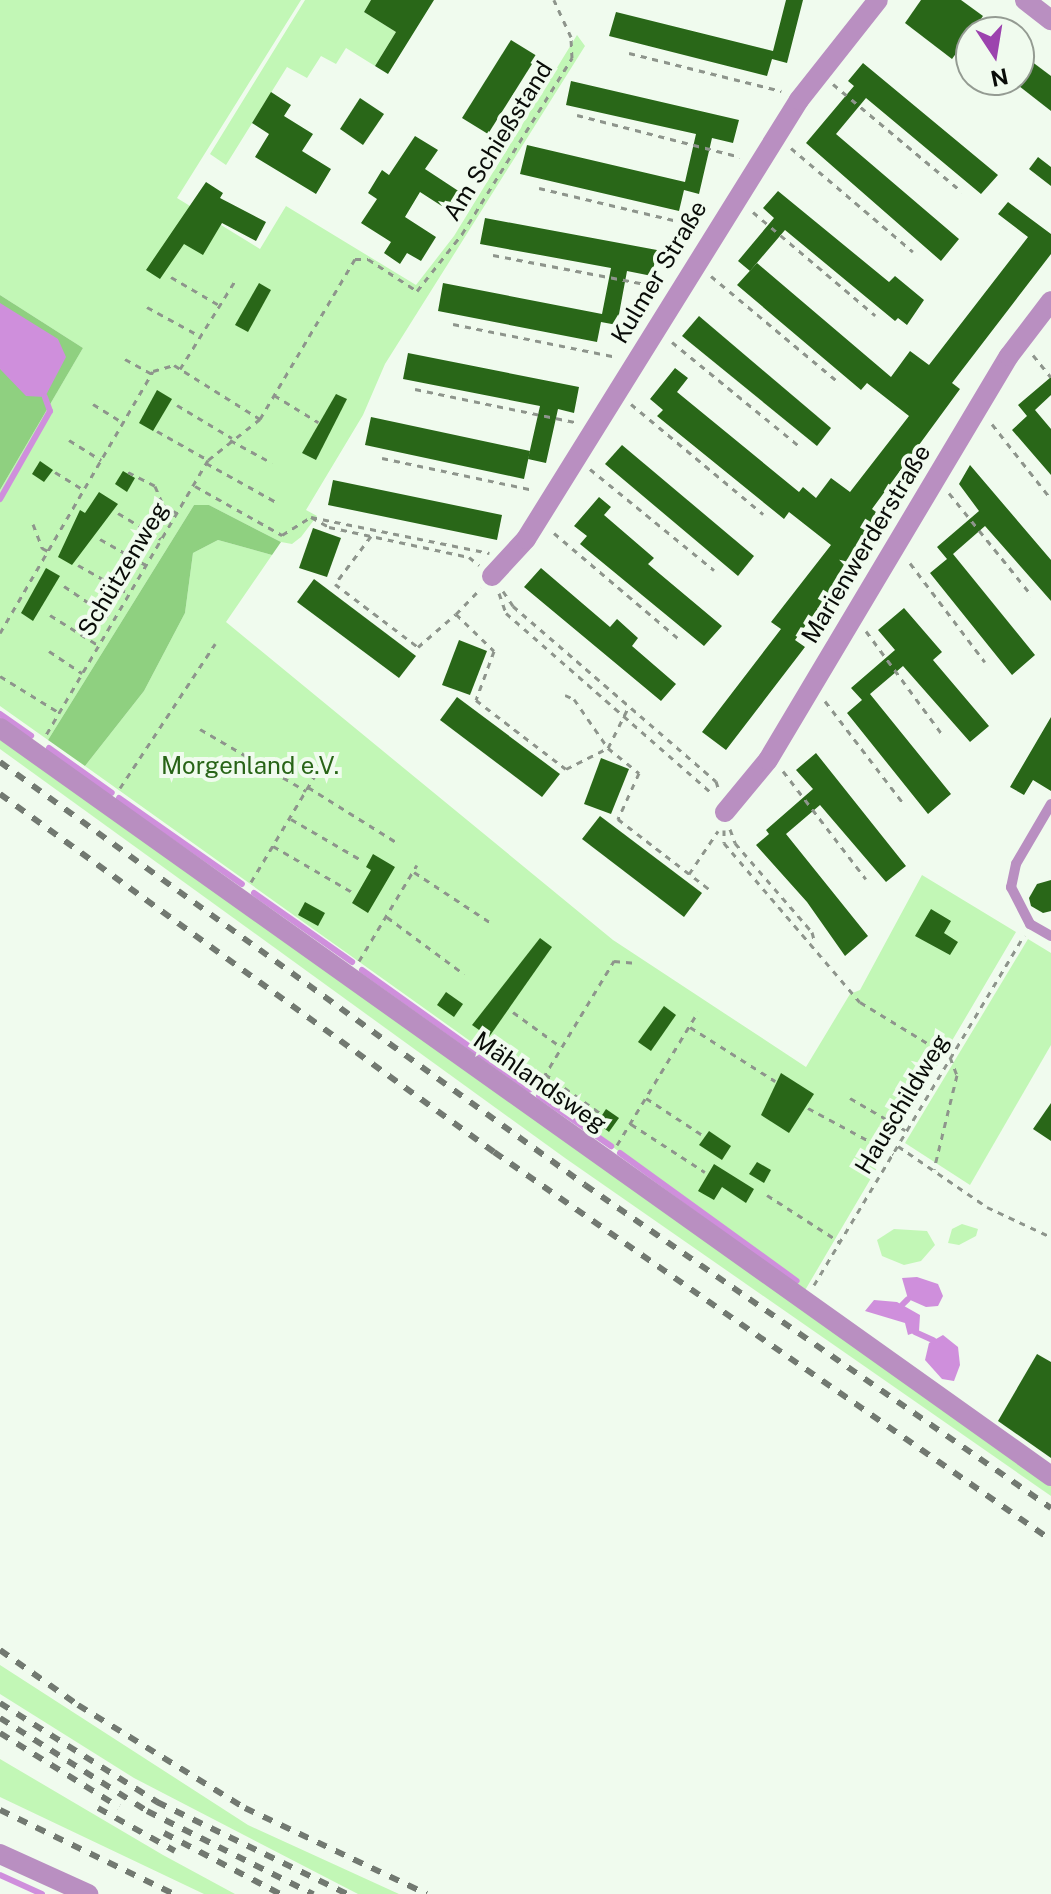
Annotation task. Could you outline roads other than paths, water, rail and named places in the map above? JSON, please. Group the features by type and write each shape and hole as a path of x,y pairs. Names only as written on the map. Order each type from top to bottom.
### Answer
{"street":[{"name":"Kulmer Straße","path":"487,582 537,521 756,164 818,74 878,0"},
{"path":"1025,0 1051,20"},
{"name":"Marienwerderstraße","path":"725,812 768,760 1020,339 1051,301"},
{"name":"Mählandsweg","path":"0,728 1051,1476"},
{"path":"0,1854 88,1894"}],"lane":[{"path":"1051,804 1016,864 1011,887 1030,924 1051,936"}],"waterway":[{"path":"0,499 50,411 45,397"},
{"path":"0,714 31,736"},
{"path":"49,748 112,793"},
{"path":"119,798 242,884"},
{"path":"254,893 352,962"},
{"path":"362,970 530,1090"},
{"path":"539,1096 611,1146"},
{"path":"620,1153 797,1281"},
{"path":"902,1305 908,1299"},
{"path":"915,1332 933,1340"},
{"path":"0,1875 42,1894"}],"railway":[{"path":"0,762 585,1185 1051,1508"},
{"path":"0,794 494,1152 1051,1540"},
{"path":"0,1650 78,1705 245,1808 427,1894"},
{"path":"0,1703 157,1802 347,1894"},
{"path":"0,1718 147,1811 313,1894"},
{"path":"0,1733 119,1807"},
{"path":"98,1808 175,1851"},
{"path":"0,1810 174,1894"},
{"path":"164,1833 280,1894"}],"park label":[{"name":"Morgenland e.V.","path":"250,766"}]}
